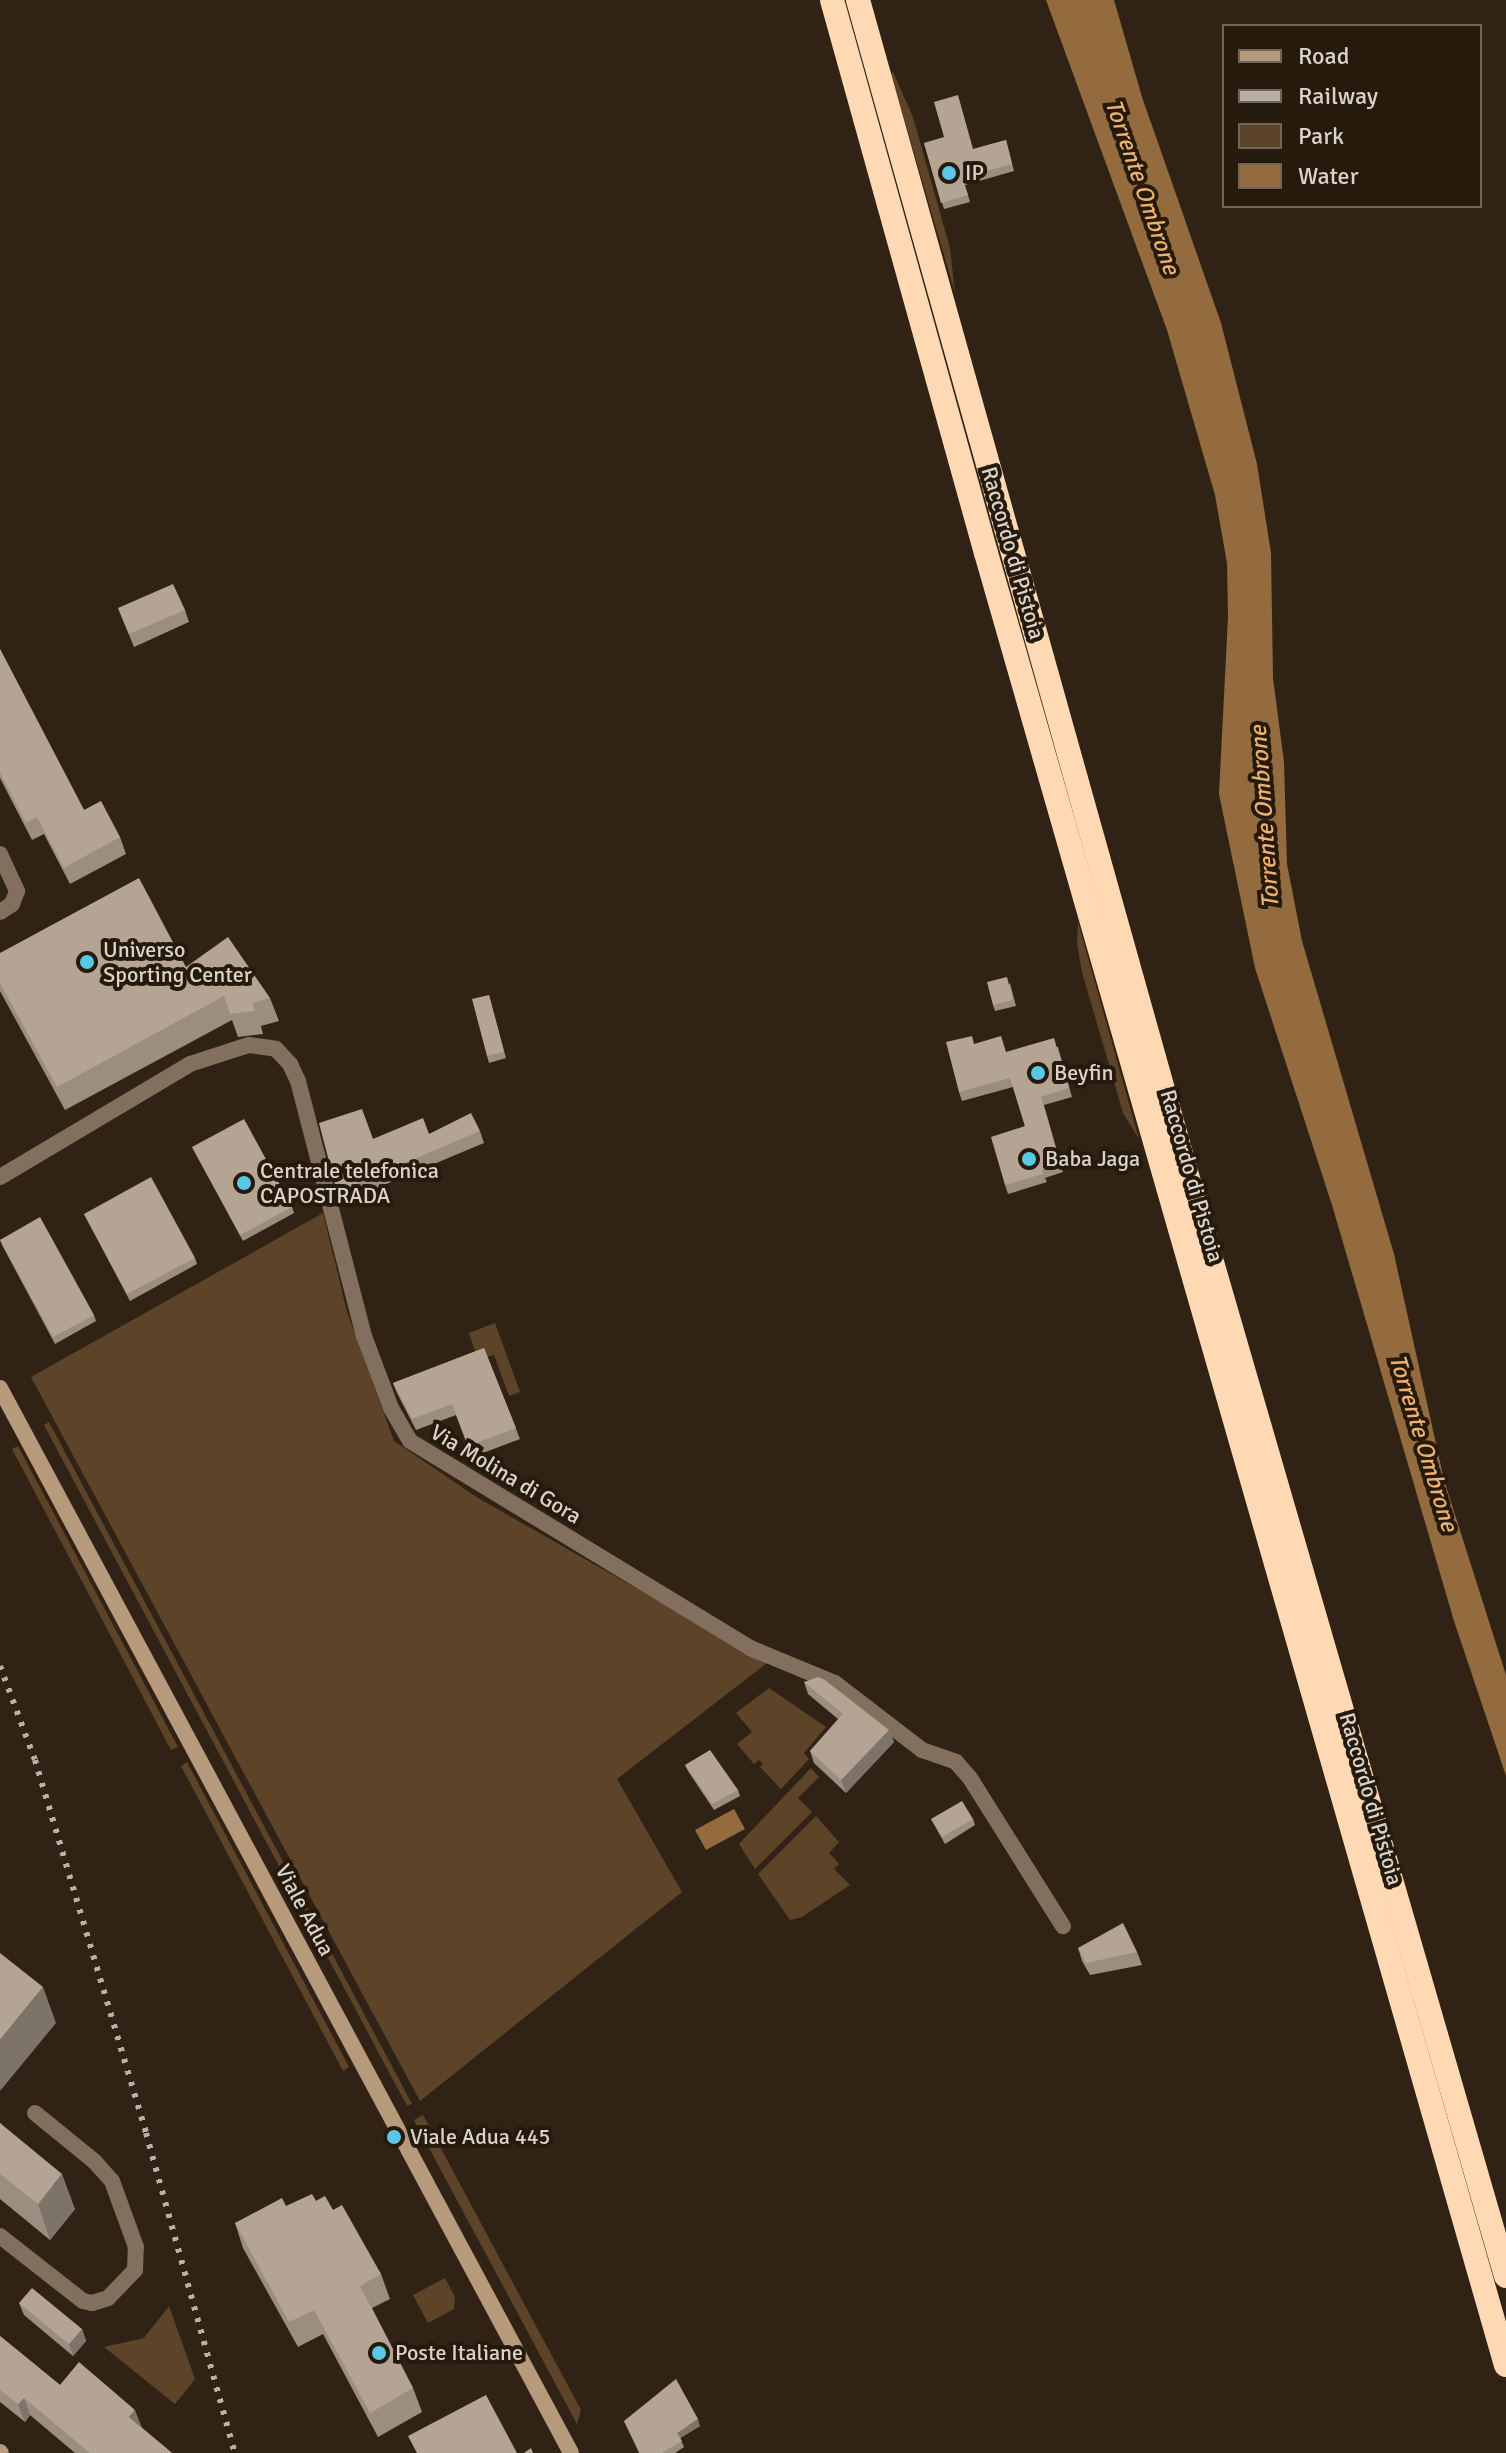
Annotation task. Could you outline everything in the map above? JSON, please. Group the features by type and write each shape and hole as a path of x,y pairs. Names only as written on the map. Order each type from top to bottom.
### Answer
{"highway":[{"name":"Raccordo di Pistoia","path":"832,0 986,553 1506,2365"},
{"name":"Raccordo di Pistoia","path":"858,0 1196,1207 1506,2276"}],"main road":[{"name":"Viale Adua","path":"0,1388 571,2453"}],"street":[{"path":"0,854 17,891 12,904 0,912"},
{"name":"Via Molina di Gora","path":"0,1177 190,1064 249,1045 276,1049 290,1064 298,1081 364,1336 391,1408 410,1441 750,1648 835,1683 922,1750 956,1762 970,1778 1063,1926"},
{"path":"0,2236 83,2301 92,2303 108,2298 135,2270 136,2247 112,2181 94,2161 35,2113"}],"green space":[{"path":"893,72 913,117 950,248 955,293 891,74"},
{"path":"1078,922 1139,1139 1123,1113 1082,972 1077,944"},
{"path":"323,1213 347,1312 394,1441 478,1498 767,1663 617,1779 682,1892 420,2101 31,1377"},
{"path":"495,1323 520,1392 509,1396 494,1355 478,1360 469,1333"},
{"path":"49,1422 412,2104 407,2106 44,1425"},
{"path":"18,1446 178,1747 171,1750 12,1449"},
{"path":"769,1688 826,1727 804,1753 809,1759 781,1789 760,1767 763,1764 759,1760 754,1764 737,1744 752,1732 736,1713"},
{"path":"187,1762 349,2067 343,2071 181,1766"},
{"path":"811,1768 819,1777 798,1798 812,1812 755,1869 739,1844"},
{"path":"816,1816 839,1842 829,1853 839,1864 834,1869 850,1885 802,1917 790,1920 758,1874"},
{"path":"423,2115 581,2410 577,2424 414,2120"},
{"path":"445,2278 455,2297 454,2309 428,2323 413,2295"},
{"path":"169,2306 195,2379 175,2404 104,2347 144,2338"}],"water":[{"name":"Torrente Ombrone","path":"1046,0 1114,0 1142,97 1221,323 1257,464 1271,553 1273,678 1284,762 1287,864 1302,941 1394,1254 1444,1480 1506,1675 1506,1776 1454,1621 1332,1205 1255,968 1219,794 1228,617 1227,563 1215,495 1167,330"},
{"path":"734,1809 745,1829 706,1850 695,1830"}],"building":[{"path":"958,95 973,149 1006,140 1012,164 962,178 968,195 941,203 924,143 944,137 934,102"},
{"path":"173,584 185,610 129,634 118,608"},
{"path":"0,649 84,810 101,801 120,837 64,868 37,817 26,823 0,773"},
{"path":"139,878 186,967 228,937 270,998 252,1003 255,1011 230,1014 224,996 57,1087 0,983 0,953"},
{"path":"1007,977 1013,1000 993,1005 987,982"},
{"path":"489,995 504,1052 487,1056 472,999"},
{"path":"972,1036 974,1044 1001,1036 1006,1052 1054,1038 1069,1088 1041,1097 1060,1163 1042,1169 1043,1174 1005,1185 991,1137 1025,1126 1010,1078 959,1092 946,1042"},
{"path":"362,1109 373,1139 423,1118 429,1134 471,1113 480,1131 337,1192 319,1123"},
{"name":"Centrale telefonica CAPOSTRADA","path":"244,1119 292,1207 240,1235 192,1147"},
{"path":"151,1177 195,1258 127,1294 84,1214"},
{"path":"40,1217 94,1315 53,1337 0,1240"},
{"path":"484,1348 516,1428 468,1446 452,1404 412,1419 393,1383"},
{"path":"818,1677 889,1730 841,1780 810,1751 843,1714 804,1682"},
{"path":"710,1750 738,1790 712,1804 685,1765"},
{"path":"962,1801 973,1819 942,1837 931,1819"},
{"path":"1123,1923 1137,1952 1086,1963 1078,1948"},
{"path":"0,1953 43,1987 0,2040"},
{"path":"0,2123 62,2174 38,2204 0,2174"},
{"path":"312,2194 316,2201 325,2196 333,2210 342,2205 381,2274 360,2286 413,2388 370,2413 314,2310 289,2322 235,2223 282,2198 286,2206"},
{"path":"32,2288 82,2329 69,2344 19,2303"},
{"path":"0,2336 60,2385 79,2362 135,2410 129,2417 172,2453 90,2453 24,2398 18,2404 0,2390"},
{"path":"676,2379 698,2419 677,2433 682,2441 662,2453 640,2453 624,2421"},
{"path":"486,2395 517,2453 417,2453 408,2436"}],"railway":[{"path":"0,1666 35,1760 146,2133 235,2453"}],"place":[{"name":"IP","path":"949,173"},
{"name":"Universo Sporting Center","path":"87,962"},
{"name":"Beyfin","path":"1038,1073"},
{"name":"Baba Jaga","path":"1029,1159"},
{"name":"Centrale telefonica CAPOSTRADA","path":"244,1183"},
{"name":"Viale Adua 445","path":"394,2137"},
{"name":"Poste Italiane","path":"379,2353"}]}
